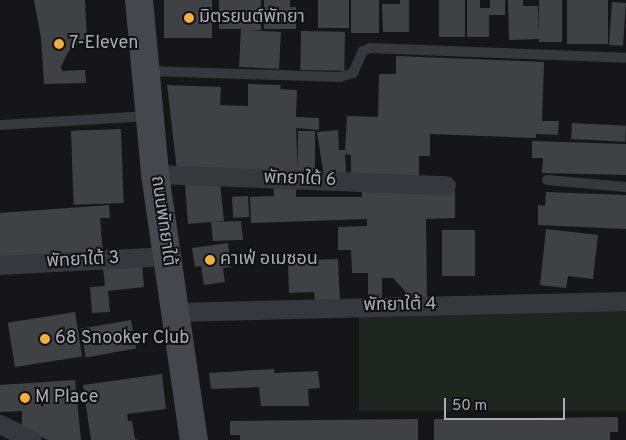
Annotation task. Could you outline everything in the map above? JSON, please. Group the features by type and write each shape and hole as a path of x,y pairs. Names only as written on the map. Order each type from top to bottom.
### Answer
{"main road":[{"name":"ถนนพัทยาใต้","path":"139,0 155,174 194,440"}],"street":[{"name":"พัทยาใต้ 6","path":"155,174 446,186"},
{"name":"พัทยาใต้ 3","path":"0,265 167,256"},
{"name":"พัทยาใต้ 4","path":"175,312 626,300"},
{"path":"0,424 31,440"}],"lane":[{"path":"146,71 340,77 353,73 363,51 370,48 626,58"},
{"path":"0,124 149,116"},
{"path":"547,180 626,187"}],"shaded area":[{"path":"359,307 626,307 626,411 359,411"}],"building":[{"name":"7-Eleven","path":"34,0 85,0 87,41 80,42 68,52 61,67 62,71 85,70 86,83 44,84 41,38"},
{"name":"มิตรยนต์พัทยา","path":"164,0 212,0 212,38 164,38"},
{"path":"219,0 261,0 261,30 247,30 281,32 279,69 239,67 241,29 219,29"},
{"path":"264,0 290,0 290,7 296,7 296,29 264,29"},
{"path":"318,0 349,0 349,28 318,28"},
{"path":"351,0 379,0 379,33 351,33"},
{"path":"400,0 409,0 409,32 383,32 382,4 400,4"},
{"path":"439,0 465,0 465,37 439,37"},
{"path":"467,0 480,0 480,8 490,8 490,0 505,0 505,15 489,15 489,37 467,37"},
{"path":"508,0 523,0 523,6 538,6 539,39 509,40"},
{"path":"539,0 562,0 562,42 539,42"},
{"path":"567,0 608,0 608,44 567,44"},
{"path":"612,2 626,3 623,46 609,45"},
{"path":"301,31 345,32 344,71 300,70"},
{"path":"396,56 544,62 542,121 559,121 558,135 536,134 536,138 430,134 430,156 419,156 419,177 351,176 351,155 345,154 346,175 324,177 317,132 338,130 339,150 345,150 347,116 378,117 379,74 396,74"},
{"path":"248,84 281,85 280,89 297,90 296,117 319,118 319,130 296,128 298,173 177,170 167,85 221,87 220,105 248,106"},
{"path":"572,123 626,126 625,142 571,139"},
{"path":"121,129 124,203 74,205 71,131"},
{"path":"298,131 315,131 315,171 298,171"},
{"path":"532,141 626,144 626,175 542,173 543,158 532,158"},
{"path":"220,181 224,221 215,222 241,221 243,240 213,241 211,222 188,224 185,184"},
{"path":"296,183 296,197 362,197 362,192 455,191 455,218 426,219 427,299 406,299 405,291 393,278 382,278 382,300 368,300 368,273 352,273 351,250 338,250 338,227 367,226 367,219 251,223 250,197 274,196 273,184"},
{"path":"546,192 626,195 626,229 538,225 538,205 545,206"},
{"path":"248,196 249,217 233,218 232,197"},
{"path":"109,205 110,218 100,218 103,253 0,261 0,213"},
{"path":"546,229 598,235 593,279 568,276 566,288 540,285"},
{"path":"442,230 475,230 475,276 442,276"},
{"path":"228,243 231,267 223,268 225,282 204,285 201,266 195,267 192,248"},
{"path":"338,259 340,302 315,303 314,292 289,293 288,261"},
{"path":"142,265 144,287 108,291 110,312 92,313 90,287 105,286 103,269"},
{"name":"68 Snooker Club","path":"75,312 82,356 15,367 8,323"},
{"path":"131,320 136,349 86,357 81,329"},
{"path":"274,369 274,373 318,371 320,388 308,389 309,406 261,406 259,387 211,389 209,373"},
{"path":"162,374 166,409 127,414 128,421 132,421 135,439 140,440 91,440 83,385"},
{"path":"75,380 81,440 48,440 22,429 22,411 0,412 0,385"},
{"path":"618,417 618,432 610,432 610,440 434,440 434,419"},
{"path":"418,419 418,440 240,440 240,435 230,435 230,421"}],"place":[{"name":"มิตรยนต์พัทยา","path":"189,18"},
{"name":"7-Eleven","path":"59,44"},
{"name":"คาเฟ่ อเมซอน","path":"210,260"},
{"name":"68 Snooker Club","path":"45,339"},
{"name":"M Place","path":"25,398"}]}
